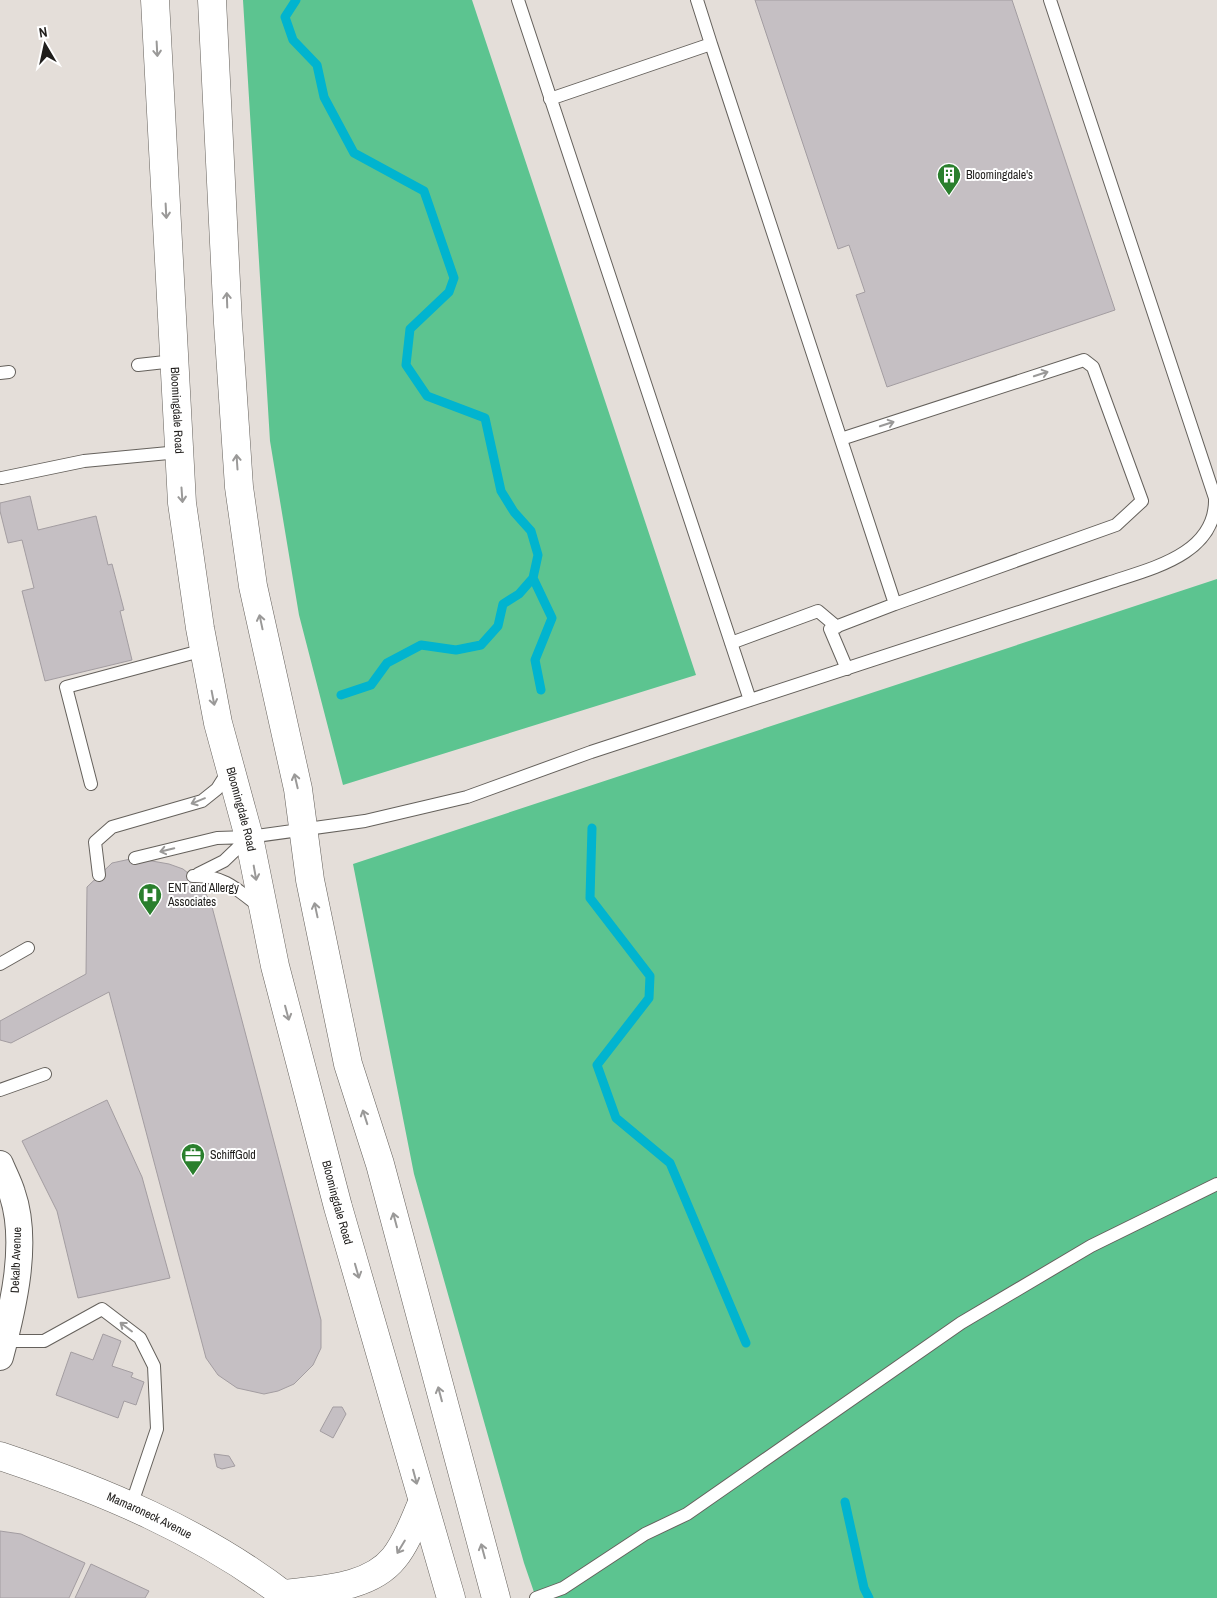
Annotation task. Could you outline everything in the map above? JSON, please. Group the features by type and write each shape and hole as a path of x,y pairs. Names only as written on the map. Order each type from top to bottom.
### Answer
{"main road":[{"name":"Bloomingdale Road","path":"155,0 182,503 204,650 218,723 249,837 275,966 338,1207 451,1598"},
{"path":"212,0 228,323 239,487 254,586 298,789 310,880 348,1064 380,1164 496,1598"},
{"name":"Mamaroneck Avenue","path":"0,1456 88,1487 131,1506 199,1540 286,1596"},
{"path":"286,1596 348,1584 380,1571 394,1558 404,1542 422,1503"}],"street":[{"name":"Dekalb Avenue","path":"0,1164 13,1193 18,1233 15,1300 2,1349"}],"lane":[{"path":"518,0 750,700"},
{"path":"697,0 895,604"},
{"path":"135,858 217,838 249,837 365,821 467,797 591,752 847,670 1181,557 1196,548 1216,522 1217,507 1215,498 1050,0"},
{"path":"550,99 711,44"},
{"path":"840,439 1084,360 1093,367 1142,501 1116,525 830,629 847,670"},
{"path":"138,365 174,361"},
{"path":"2,478 84,461 179,452"},
{"path":"731,643 818,611 837,627"},
{"path":"91,784 66,687 204,650"},
{"path":"99,875 94,842 112,827 202,801 217,789 231,768"},
{"path":"249,837 224,861 193,876 219,878 262,909"},
{"path":"0,964 28,948"},
{"path":"0,1090 45,1074"},
{"path":"536,1598 563,1588 645,1534 687,1514 960,1323 1091,1246 1217,1184"},
{"path":"2,1349 44,1341 102,1309 140,1338 154,1366 157,1428 131,1506"}],"green space":[{"path":"243,0 472,0 696,675 343,785 299,615 270,441"},
{"path":"1217,579 1217,1598 536,1598 524,1563 414,1174 353,864"}],"building":[{"name":"Bloomingdale's","path":"755,0 1012,0 1115,310 887,387 856,295 865,292 849,245 838,249"},
{"path":"30,496 38,530 96,516 108,565 112,564 124,610 120,611 132,660 45,681 22,591 34,588 22,540 8,543 0,511 0,503"},
{"path":"135,858 169,864 183,869 199,882 211,903 321,1320 321,1348 313,1365 294,1384 278,1391 264,1394 237,1388 218,1375 206,1358 109,992 11,1043 0,1040 0,1021 86,974 87,887 112,863"},
{"path":"107,1100 142,1177 170,1278 78,1298 57,1211 22,1141"},
{"path":"103,1334 121,1341 112,1366 133,1373 131,1377 144,1382 136,1405 124,1401 118,1418 56,1395 71,1352 93,1360"},
{"path":"333,1407 342,1407 346,1414 333,1438 320,1431"},
{"path":"214,1454 229,1456 235,1466 222,1469 217,1467"},
{"path":"0,1531 21,1534 85,1563 69,1598 0,1598"},
{"path":"91,1564 149,1591 145,1598 75,1598"}],"waterway":[{"path":"296,0 285,17 293,40 317,65 324,97 354,153 424,191 454,278 449,292 410,329 406,365 427,396 485,418 501,491 514,512 531,531 538,555 533,578 519,594 503,604 498,626 481,645 456,650 421,645 387,663 371,685 341,695"},
{"path":"533,578 552,618 535,660 541,690"},
{"path":"592,828 590,898 650,976 649,998 597,1065 616,1118 670,1163 746,1343"},
{"path":"845,1502 864,1588 869,1598"}],"place":[{"name":"Bloomingdale's","path":"949,196"},
{"name":"ENT and Allergy Associates","path":"150,916"},
{"name":"SchiffGold","path":"193,1176"}]}
